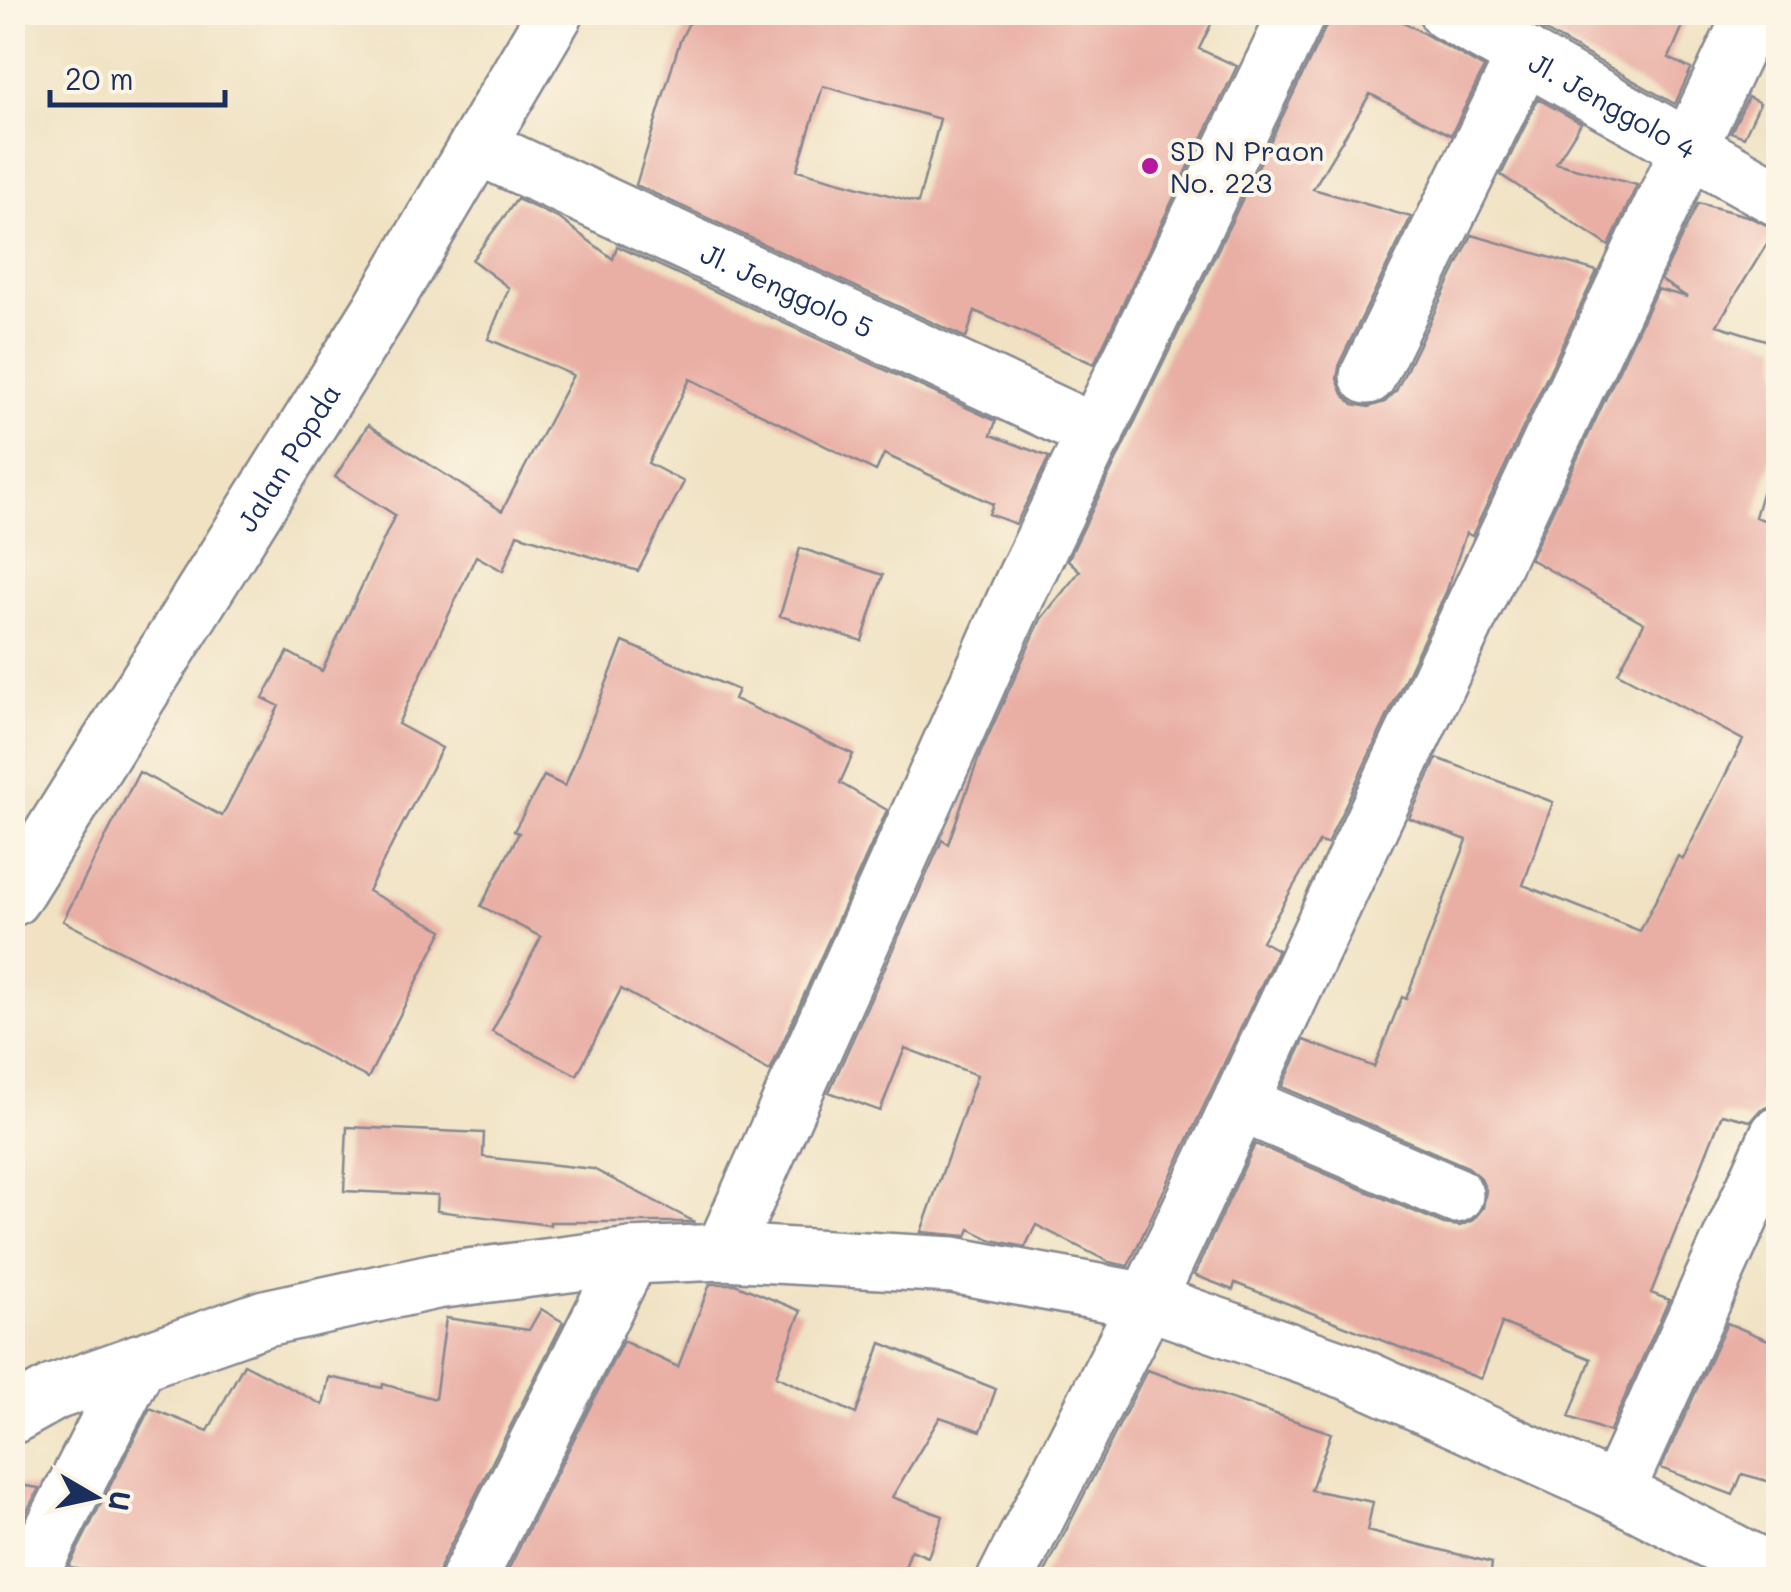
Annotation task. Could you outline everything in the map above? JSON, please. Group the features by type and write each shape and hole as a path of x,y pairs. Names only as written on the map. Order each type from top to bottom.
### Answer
{"street":[{"name":"Jalan Popda","path":"12,898 202,599 556,12"},
{"path":"723,1252 1022,584 1298,12"},
{"name":"Jl. Jenggolo 4","path":"1446,12 1778,198"},
{"path":"1006,1580 1147,1302 1753,12"},
{"path":"1368,376 1525,56"},
{"name":"Jl. Jenggolo 5","path":"478,146 1096,432"},
{"path":"1241,1104 1455,1195"},
{"path":"1616,1492 1778,1135"},
{"path":"12,1416 55,1392 264,1318 436,1281 631,1256 723,1252 952,1265 1147,1302 1352,1373 1616,1492 1778,1574"},
{"path":"468,1580 631,1256"},
{"path":"27,1580 139,1362"}],"building":[{"path":"694,12 1217,12 1199,49 1237,66 1094,364 975,311 966,338 636,185 680,41","holes":["823,86 940,119 918,203 797,170"]},
{"path":"1329,12 1386,12 1484,68 1451,135 1370,94 1313,189 1411,217 1340,362 1337,379 1343,394 1353,404 1369,407 1385,402 1396,391 1472,235 1597,271 1472,536 1466,533 1447,590 1327,844 1319,842 1262,941 1278,950 1128,1266 1109,1262 1036,1225 1025,1247 992,1240 970,1229 967,1236 921,1232 977,1075 905,1048 880,1111 829,1092 942,840 948,844 980,754 1041,619 1080,571 1068,560 1326,26"},
{"path":"1512,12 1689,12 1669,58 1691,69 1675,104"},
{"path":"1748,97 1760,103 1744,137 1731,132"},
{"path":"1538,99 1581,123 1556,163 1637,185 1609,246 1501,175"},
{"path":"517,199 560,219 613,259 617,246 996,421 991,435 1049,457 1016,524 989,514 993,504 884,454 876,471 690,379 648,463 684,482 638,571 517,534 503,571 476,556 398,724 442,748 368,891 443,930 368,1078 63,921 139,772 222,816 279,706 263,698 288,652 322,671 395,515 335,477 368,425 502,511 573,375 488,339 509,288 472,260"},
{"path":"1698,203 1747,216 1776,229 1717,325 1778,344 1778,439 1755,517 1778,525 1778,1104 1761,1109 1750,1121 1722,1114 1651,1293 1669,1300 1609,1432 1569,1417 1591,1359 1502,1323 1481,1379 1235,1283 1233,1290 1194,1275 1255,1144 1444,1224 1460,1226 1473,1220 1483,1208 1486,1190 1480,1177 1468,1167 1282,1087 1304,1040 1374,1067 1402,997 1406,999 1467,840 1409,818 1437,758 1553,802 1523,885 1640,931 1678,856 1683,859 1743,740 1618,673 1644,623 1530,559 1657,289 1687,297 1661,280"},
{"path":"800,548 883,575 862,641 780,616"},
{"path":"623,642 738,690 734,699 853,754 840,783 887,810 770,1071 621,989 577,1075 492,1032 541,937 481,906 519,833 514,831 544,776 565,786"},
{"path":"347,1127 484,1133 483,1157 593,1169 695,1222 550,1225 437,1211 438,1195 344,1191"},
{"path":"710,1284 735,1284 801,1311 776,1376 856,1414 881,1343 996,1389 981,1431 940,1417 892,1497 943,1516 928,1557 911,1550 901,1580 503,1580 623,1341 678,1367"},
{"path":"541,1309 563,1322 440,1566 437,1580 109,1580 69,1566 150,1408 208,1431 244,1364 323,1405 329,1377 382,1388 383,1384 435,1399 446,1318 529,1330"},
{"path":"1727,1323 1778,1344 1778,1484 1742,1474 1733,1495 1661,1468"},
{"path":"1147,1370 1331,1433 1311,1490 1373,1502 1367,1531 1492,1563 1490,1580 1041,1580"},
{"path":"12,1484 39,1488 12,1540"}],"place":[{"name":"SD N Praon No. 223","path":"1150,166"}]}
